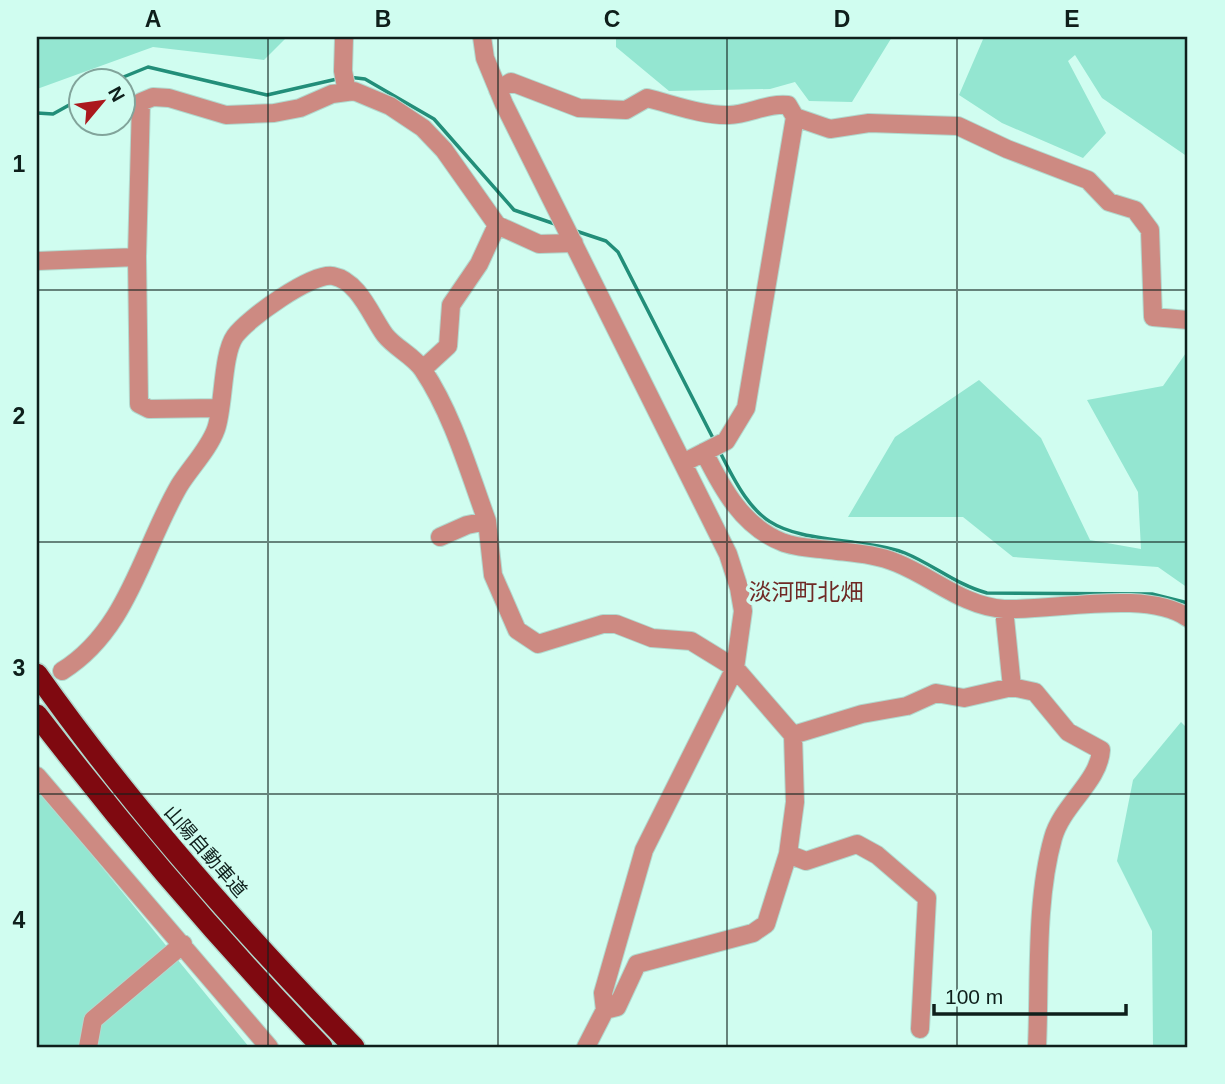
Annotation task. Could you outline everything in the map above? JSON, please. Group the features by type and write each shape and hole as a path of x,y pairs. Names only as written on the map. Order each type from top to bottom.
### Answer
{"highway":[{"name":"山陽自動車道","path":"37,674 133,802 236,921 354,1047"},
{"path":"37,715 113,815 219,937 322,1047"}],"street":[{"path":"344,37 343,71 347,92"},
{"path":"482,37 485,58 498,90 728,554 743,611 735,668 644,850 603,993 605,1010 586,1047"},
{"path":"498,90 511,82 579,108 626,110 647,98 724,115 748,114 774,104 788,105 795,117 747,408 726,441 683,463"},
{"path":"218,408 149,409 139,404 137,257 141,102 161,98 226,115 274,114 354,91 390,106 423,128 444,150 497,225 539,244 574,243"},
{"path":"795,117 830,128 869,123 958,127 1088,180 1109,202 1135,211 1150,230 1153,317 1188,320"},
{"path":"423,369 448,346 451,305 479,264 497,225"},
{"path":"37,261 137,257"},
{"path":"62,671 84,657 127,600 147,548 178,486 216,428 234,337 269,306 317,279 333,276 350,285 386,336 423,369 470,465 487,521 493,575 517,630 538,644 579,630 616,624 652,638 691,641 735,668 793,735 795,802 788,854 766,924 753,933 637,964 617,1007 605,1010"},
{"path":"704,452 726,495 752,524 783,543 876,555 909,568 971,602 1004,609 1155,606 1178,611 1188,618"},
{"path":"704,506 726,495"},
{"path":"440,537 467,525 487,521"},
{"path":"1004,609 1012,687"},
{"path":"793,735 862,714 907,706 936,693 964,698 1012,687 1035,692 1068,732 1101,750 1100,763 1067,808 1054,833 1045,866 1037,1047"},
{"path":"37,776 270,1047"},
{"path":"788,854 806,861 857,844 877,855 927,898 920,1029"},
{"path":"88,1047 93,1020 183,944"}],"green space":[{"path":"37,37 287,37 264,60 153,47 101,66 66,66 66,78 37,89"},
{"path":"616,37 892,37 852,102 809,101 795,82 770,89 669,91 616,47"},
{"path":"984,37 1188,37 1188,157 1102,98 1075,55 1068,61 1106,133 1083,158 1002,123 959,95"},
{"path":"1188,350 1188,588 1158,567 1013,557 963,517 848,517 895,437 979,380 1041,438 1090,540 1141,549 1138,492 1087,400 1163,386"},
{"path":"1181,722 1188,729 1188,1047 1153,1047 1152,931 1117,861 1133,780"},
{"path":"37,784 61,817 249,1047 37,1047"}],"waterway":[{"path":"136,72 148,67 267,95 337,79"},
{"path":"348,77 365,79 434,119 514,210 555,224"},
{"path":"37,113 53,114 66,107"},
{"path":"576,231 606,241 618,252 715,442"},
{"path":"720,452 733,477 757,511 784,529 899,551 987,593 1152,594 1188,603"}],"district":[{"name":"淡河町北畑","path":"806,592"}]}
